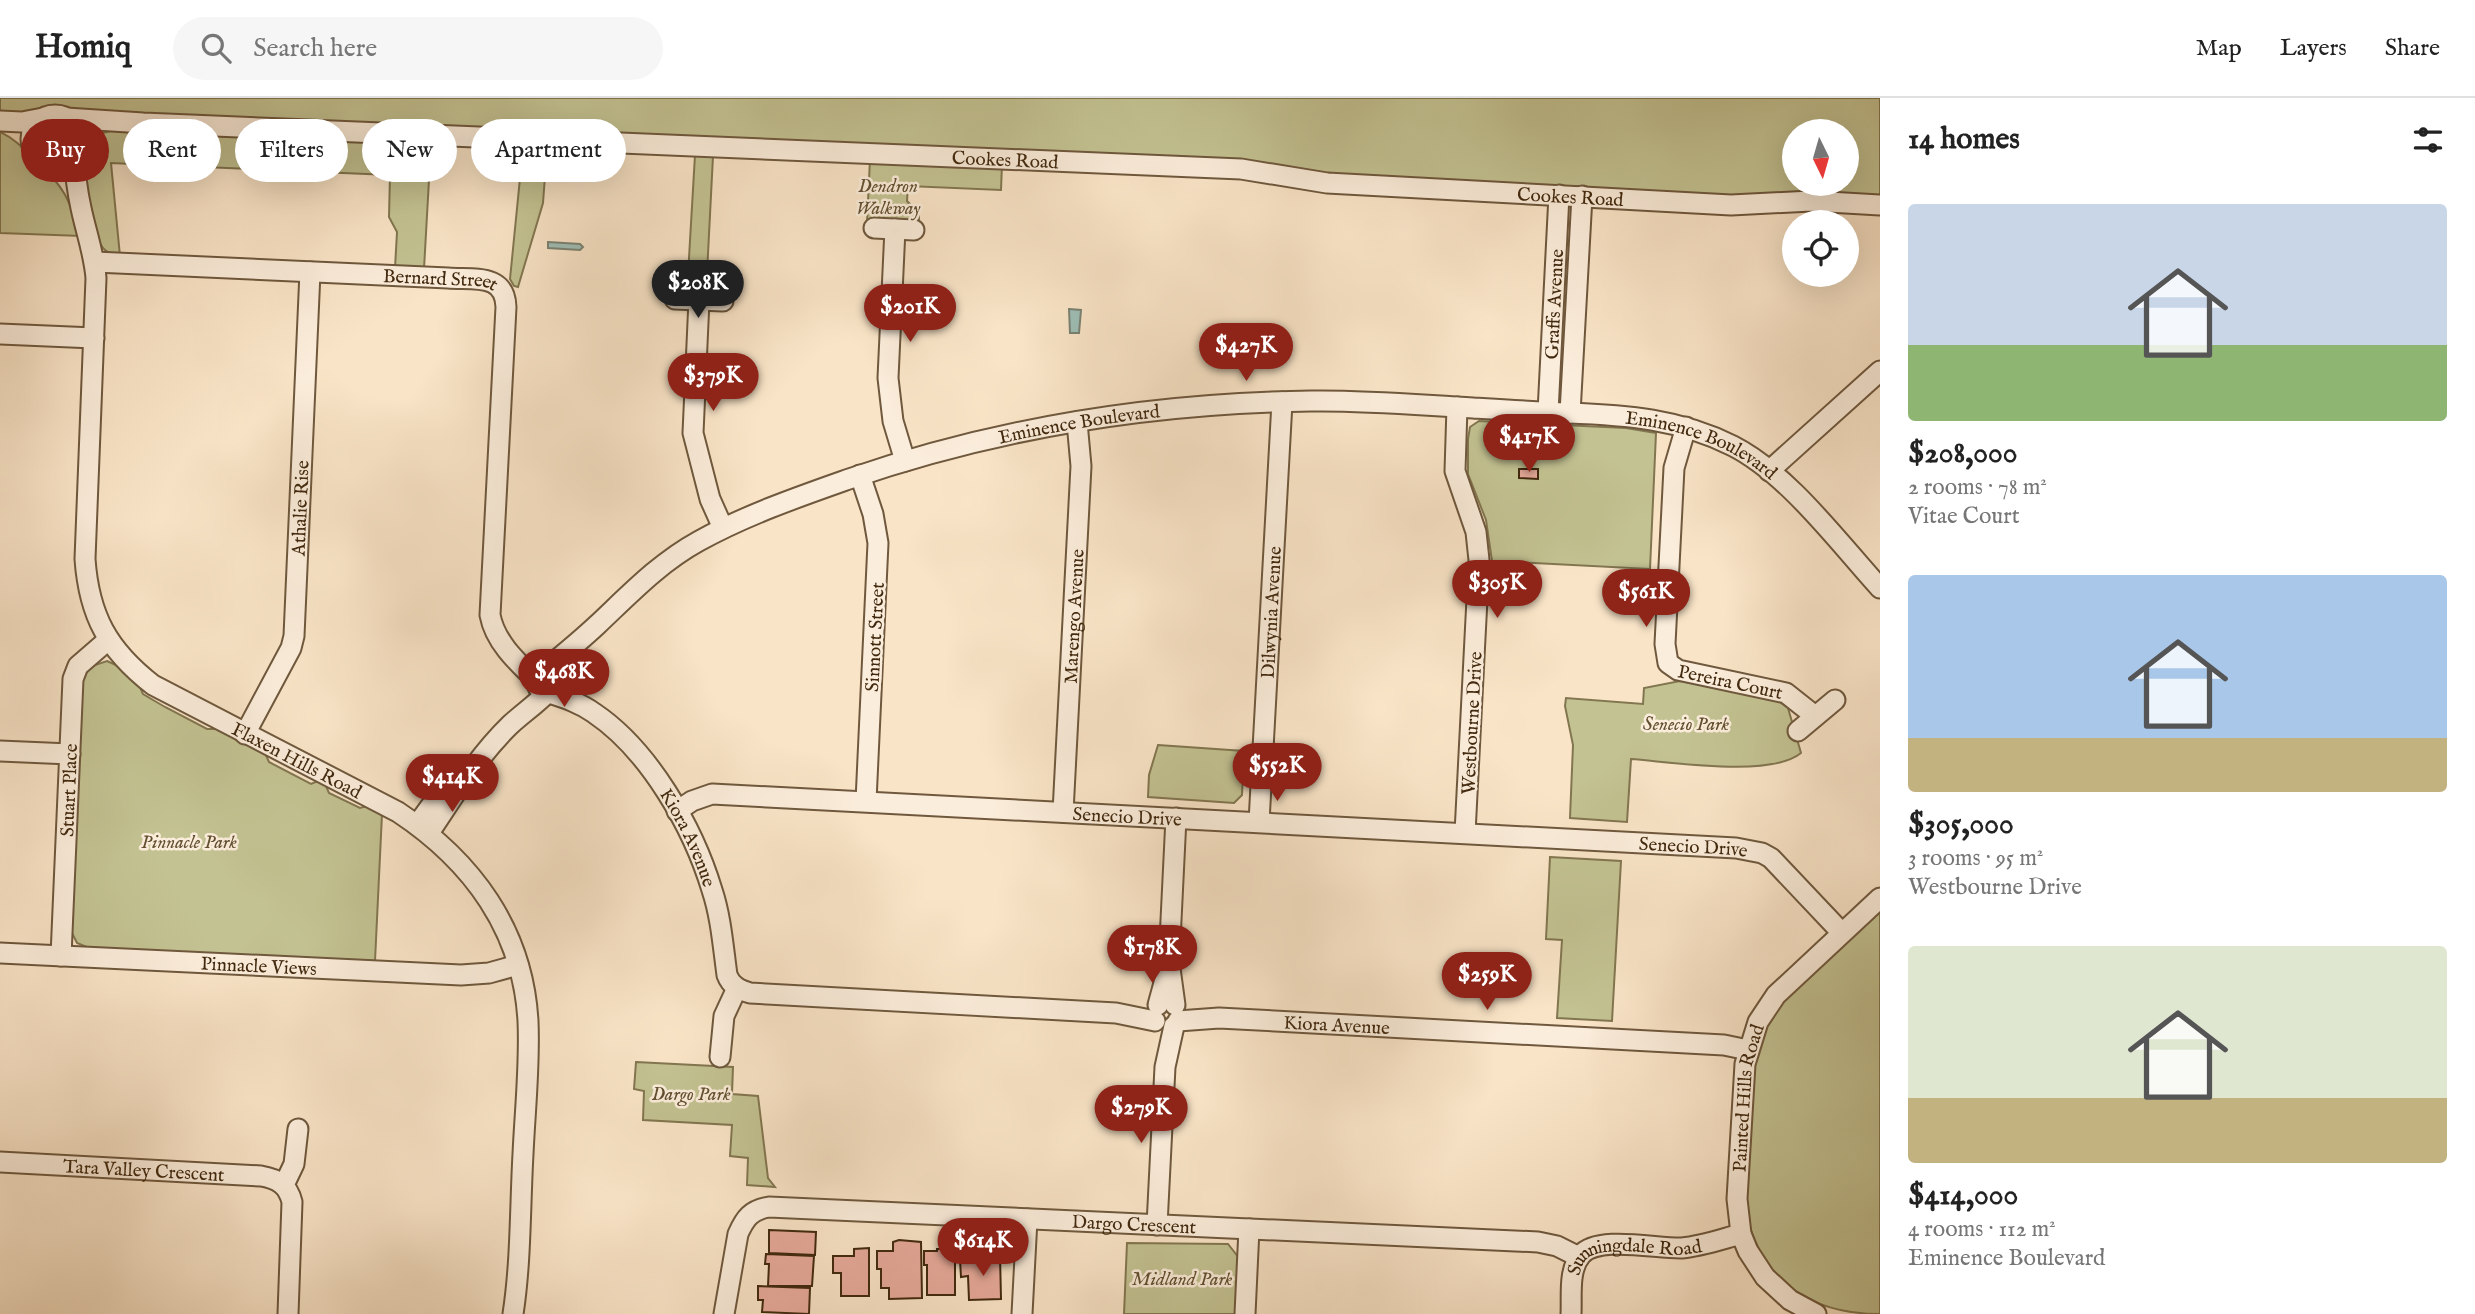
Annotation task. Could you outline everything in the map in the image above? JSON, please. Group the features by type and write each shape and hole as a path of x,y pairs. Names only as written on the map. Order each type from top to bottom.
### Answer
{"street":[{"path":"0,121 22,122 56,116 66,118"},
{"name":"Cookes Road","path":"66,118 123,122"},
{"name":"Cookes Road","path":"221,126 1241,169 1322,183 1731,205 1811,201 1880,205"},
{"path":"0,127 21,139"},
{"name":"Flaxen Hills Road","path":"63,182 81,211"},
{"name":"Flaxen Hills Road","path":"78,182 81,211 95,262 85,559 90,601 108,640 122,658 153,685 398,812 423,829 463,866 501,923 518,965 524,990 528,1043 513,1314"},
{"name":"Graffs Avenue","path":"1548,412 1559,195"},
{"name":"Graffs Avenue","path":"1570,413 1582,196"},
{"path":"874,228 905,230 888,378 893,421 905,461"},
{"name":"Bernard Street","path":"95,262 484,281 493,282 504,291 506,307 490,606 495,633 521,666 548,680"},
{"name":"Athalie Rise","path":"245,734 295,636 310,272"},
{"path":"675,299 723,301"},
{"path":"699,300 693,433 710,499 723,528"},
{"path":"0,334 94,338"},
{"path":"1769,471 1880,371"},
{"name":"Eminence Boulevard","path":"423,829 437,800 463,779 510,724 533,708 548,680 574,664 598,624 650,574 697,541 723,528 860,475 979,442 1077,422 1172,409 1282,402 1377,402 1637,416 1686,428 1752,457 1805,506 1880,589"},
{"name":"Dilwynia Avenue","path":"1259,822 1282,402"},
{"name":"Westbourne Drive","path":"1457,408 1455,471 1476,533 1479,569 1465,834"},
{"name":"Marengo Avenue","path":"1063,812 1081,466 1077,422"},
{"name":"Pereira Court","path":"1686,428 1674,468 1665,644 1668,663 1678,670 1786,693 1815,716"},
{"name":"Sinnott Street","path":"860,475 873,514 878,543 866,801"},
{"name":"Stuart Place","path":"61,956 74,674 82,662 108,640"},
{"name":"Kiora Avenue","path":"548,680 575,690 593,712 615,729 636,751 652,771 677,811 704,864 719,918 727,975 737,988 750,993 1711,1044 1748,1050"},
{"path":"1798,731 1835,700"},
{"path":"0,751 70,754"},
{"name":"Senecio Drive","path":"677,811 712,793 1752,851 1771,858 1781,866 1842,933"},
{"path":"1157,1225 1176,818"},
{"name":"Painted Hills Road","path":"1816,1314 1790,1300 1765,1277 1748,1251 1741,1234 1737,1199 1742,1090 1748,1050 1758,1023 1776,995 1880,898"},
{"name":"Pinnacle Views","path":"0,953 461,975 489,973 518,965"},
{"path":"720,1057 724,1016 737,988"},
{"path":"288,1314 292,1202 284,1185 294,1164 298,1129"},
{"name":"Tara Valley Crescent","path":"0,1162 261,1176 284,1185"},
{"name":"Dargo Crescent","path":"724,1314 738,1234 743,1222 758,1209 781,1207 1538,1242 1557,1246 1579,1257"},
{"path":"1022,1314 1027,1219"},
{"path":"1245,1314 1249,1229"},
{"name":"Sunningdale Road","path":"1571,1314 1574,1272 1579,1257 1589,1249 1597,1246 1682,1248 1741,1234"}],"green space":[{"path":"0,98 1880,98 1880,198 1754,197 626,138 626,119 471,119 471,130 457,130 457,119 362,119 362,125 348,124 348,119 252,119 59,109 32,117 0,114"},
{"path":"123,130 123,164 111,163 120,256 105,250 100,243 82,182 109,182 109,132"},
{"path":"0,132 21,146 21,182 56,182 60,186 81,236 0,233"},
{"path":"221,135 235,135 235,168 221,168"},
{"path":"348,140 362,141 362,174 348,173"},
{"path":"695,155 713,156 706,293 687,292"},
{"name":"Dendron Walkway","path":"870,159 1002,164 1001,190 908,186 907,201 919,213 919,224 867,222"},
{"path":"390,182 429,182 424,269 395,268 397,232 389,217"},
{"path":"520,182 545,182 543,203 518,287 514,286 510,279"},
{"path":"1479,421 1626,428 1656,433 1650,569 1492,561 1486,520 1468,474 1470,427"},
{"name":"Pinnacle Park","path":"107,661 118,666 139,685 143,694 165,707 207,729 217,729 265,753 269,762 311,784 318,781 326,786 329,793 360,808 367,806 382,814 375,961 89,948 77,943 71,931 82,678 92,666"},
{"name":"Senecio Park","path":"1680,681 1777,700 1788,708 1801,753 1786,761 1744,767 1631,759 1627,822 1570,818 1573,745 1565,706 1566,698 1643,704 1644,688"},
{"path":"1158,745 1244,751 1242,795 1234,803 1148,797 1149,775"},
{"path":"1550,857 1621,861 1612,1021 1557,1018 1562,940 1546,939"},
{"path":"1880,911 1880,1314 1831,1308 1791,1288 1775,1273 1762,1255 1745,1208 1750,1090 1759,1039 1780,1003"},
{"name":"Dargo Park","path":"636,1062 733,1067 732,1094 758,1096 768,1178 775,1187 747,1185 748,1158 730,1156 732,1125 643,1120 644,1091 634,1089"},
{"name":"Midland Park","path":"1127,1243 1228,1244 1239,1258 1237,1314 1124,1314"}],"water":[{"path":"548,242 580,244 583,247 580,250 548,248"},
{"path":"1069,309 1081,310 1079,333 1070,333"}],"building":[{"path":"1519,445 1539,446 1539,455 1519,455"},
{"path":"1519,469 1538,469 1538,479 1519,478"},
{"path":"769,1230 816,1232 815,1255 769,1253"},
{"path":"893,1242 921,1242 922,1298 889,1299 889,1288 881,1288 877,1251 893,1251"},
{"path":"869,1248 869,1296 841,1296 841,1273 833,1273 833,1256 854,1256 854,1249"},
{"path":"924,1251 955,1251 955,1295 927,1295"},
{"path":"766,1254 814,1256 812,1286 768,1286 769,1264 765,1264"},
{"path":"987,1255 1000,1255 1001,1299 969,1300 968,1276 961,1277 960,1260 987,1260"},
{"path":"758,1286 810,1288 809,1314 762,1312 763,1300 758,1300"}]}
